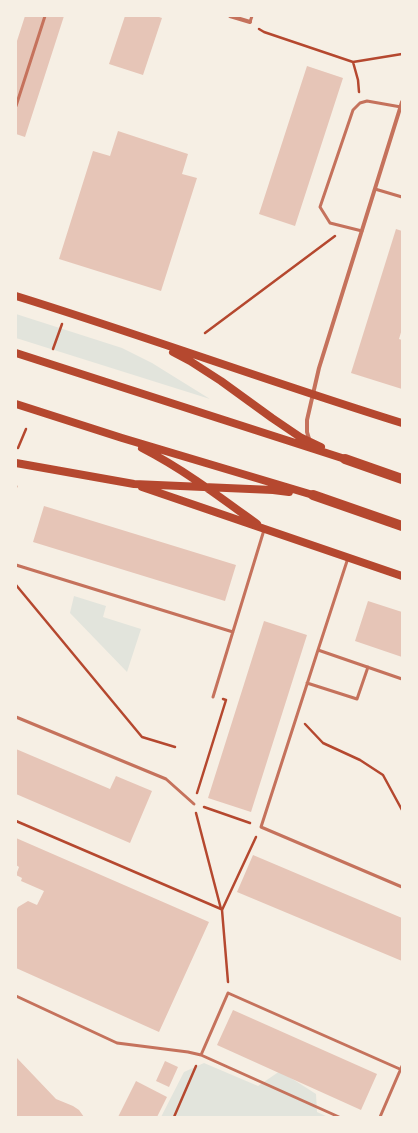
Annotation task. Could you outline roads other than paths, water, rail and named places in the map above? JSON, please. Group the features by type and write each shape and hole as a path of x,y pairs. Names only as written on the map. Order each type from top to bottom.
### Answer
{"main road":[{"path":"16,296 313,395 402,423"},
{"path":"150,340 190,361 221,381 300,437 345,459"},
{"path":"16,353 345,459 402,479"},
{"path":"16,404 122,438 312,495 402,526"},
{"path":"122,438 153,454 207,487 264,529"},
{"path":"16,462 134,484 273,490 312,495"},
{"path":"134,484 402,576"}],"street":[{"path":"230,16 250,22"},
{"path":"310,442 307,432 307,420 319,368 401,105"}],"lane":[{"path":"16,106 45,16"},
{"path":"250,22 252,16"},
{"path":"362,231 330,223 320,207 353,110 360,103 367,101 401,105"},
{"path":"375,189 402,197"},
{"path":"213,696 264,529"},
{"path":"348,558 261,827 402,887"},
{"path":"16,565 233,632"},
{"path":"318,650 402,679"},
{"path":"307,683 357,699 368,667"},
{"path":"16,717 166,779 194,804"},
{"path":"201,1055 228,993 402,1068 380,1117"},
{"path":"16,996 117,1043 201,1055 339,1117"}]}
